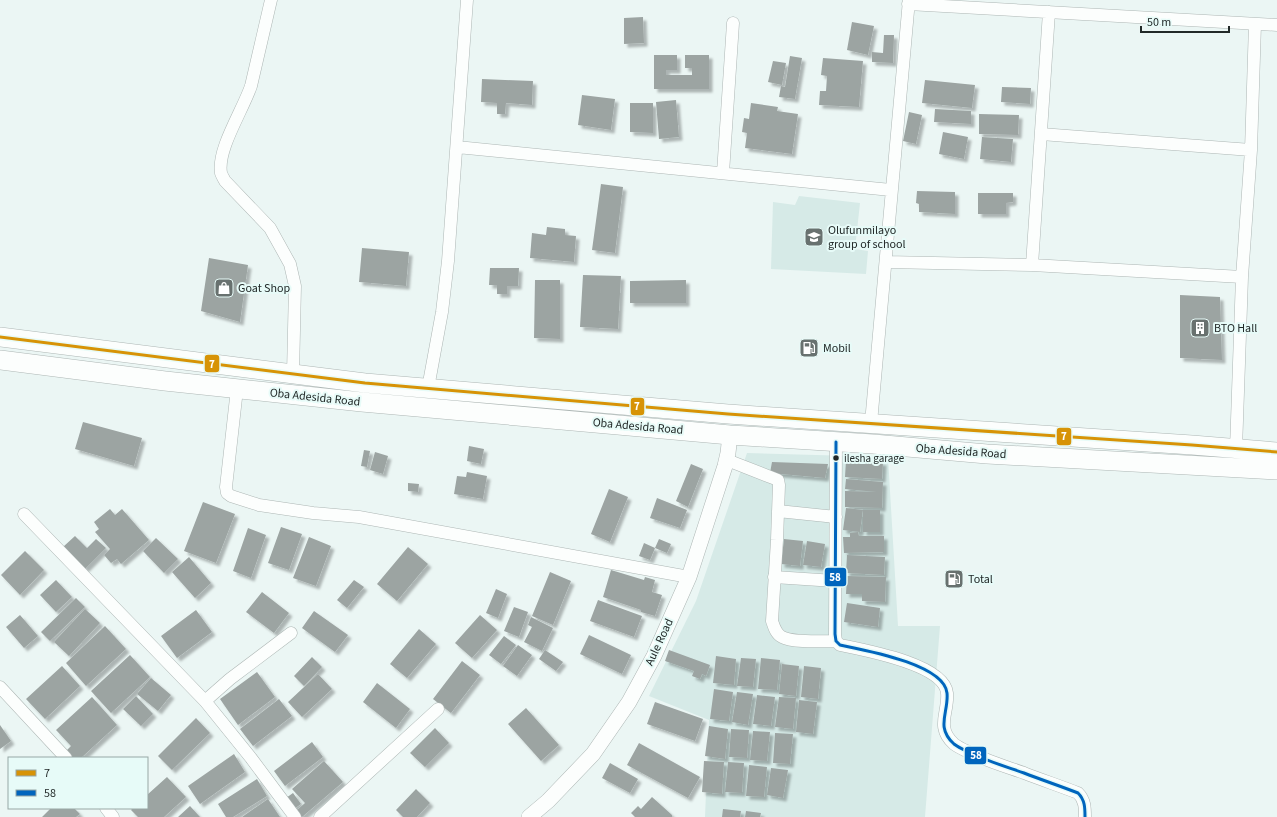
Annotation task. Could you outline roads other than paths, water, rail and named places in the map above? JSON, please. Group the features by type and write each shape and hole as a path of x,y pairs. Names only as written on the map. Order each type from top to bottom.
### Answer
{"main road":[{"path":"0,337 365,383 639,407 1277,452"},
{"path":"165,381 166,359"},
{"name":"Oba Adesida Road","path":"0,360 165,381 362,402 730,435 987,454 1277,470"},
{"path":"1190,464 1192,445"}],"street":[{"path":"271,0 251,86 247,99 223,151 221,174 225,181 270,228 290,264 295,286 293,374"},
{"path":"428,388 442,312 448,261 467,0"},
{"path":"871,423 909,2 1049,12 1277,25"},
{"path":"1032,265 1049,12"},
{"path":"723,173 733,23"},
{"path":"1236,449 1242,277 1251,150 1255,24"},
{"path":"1041,134 1251,150"},
{"path":"457,147 891,190"},
{"path":"886,262 1032,265 1242,277"},
{"path":"237,389 226,487 227,493 231,496 259,505 313,513 359,517 689,577"},
{"name":"Aule Road","path":"529,817 548,802 593,754 629,702 654,656 689,577 727,460 730,435"},
{"path":"836,442 836,641 840,645 886,654 923,668 940,678 945,685 947,694 944,729 948,737 955,745 990,762 1078,794 1083,798 1085,805 1085,817"},
{"path":"727,460 778,480 777,540 772,621 775,630 780,637 790,640 836,641"},
{"path":"778,511 836,517"},
{"path":"24,514 205,701 251,758 295,817"},
{"path":"774,578 835,581"},
{"path":"205,701 291,633"},
{"path":"0,687 65,757"},
{"path":"320,817 438,709"},
{"path":"107,809 113,817"}],"place":[{"name":"Olufunmilayo group of school","path":"814,237"},
{"name":"Goat Shop","path":"224,288"},
{"name":"BTO Hall","path":"1200,328"},
{"name":"Mobil","path":"809,348"},
{"name":"ilesha garage","path":"836,458"},
{"name":"Total","path":"954,579"}]}
